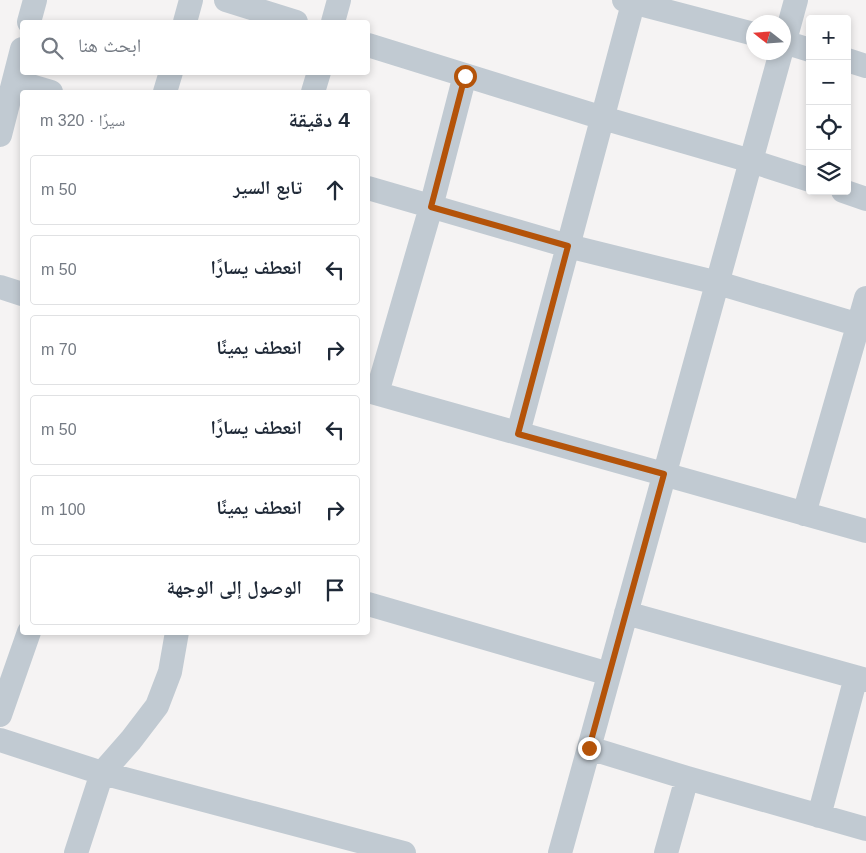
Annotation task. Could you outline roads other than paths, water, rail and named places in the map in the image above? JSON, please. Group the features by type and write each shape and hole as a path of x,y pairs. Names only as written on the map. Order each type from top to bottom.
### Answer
{"street":[{"path":"31,20 36,0"},
{"path":"186,20 191,0"},
{"path":"226,0 290,20"},
{"path":"334,20 339,0"},
{"path":"791,18 796,0"},
{"path":"518,434 603,118 630,1 746,32"},
{"path":"791,45 806,49"},
{"path":"370,46 806,179"},
{"path":"0,135 20,57"},
{"path":"560,853 779,60"},
{"path":"851,61 866,66"},
{"path":"166,90 170,75"},
{"path":"314,90 318,75"},
{"path":"465,76 431,207 372,392 866,531"},
{"path":"14,81 44,90"},
{"path":"370,189 568,246 718,282 862,326"},
{"path":"851,194 866,199"},
{"path":"0,287 20,293"},
{"path":"804,514 862,326 866,298"},
{"path":"370,605 609,674"},
{"path":"626,613 861,679 819,816"},
{"path":"0,715 28,635"},
{"path":"76,853 102,773 132,740 157,706 170,672 176,635"},
{"path":"0,740 332,844 404,853"},
{"path":"589,748 866,829"},
{"path":"666,853 687,778"}]}
